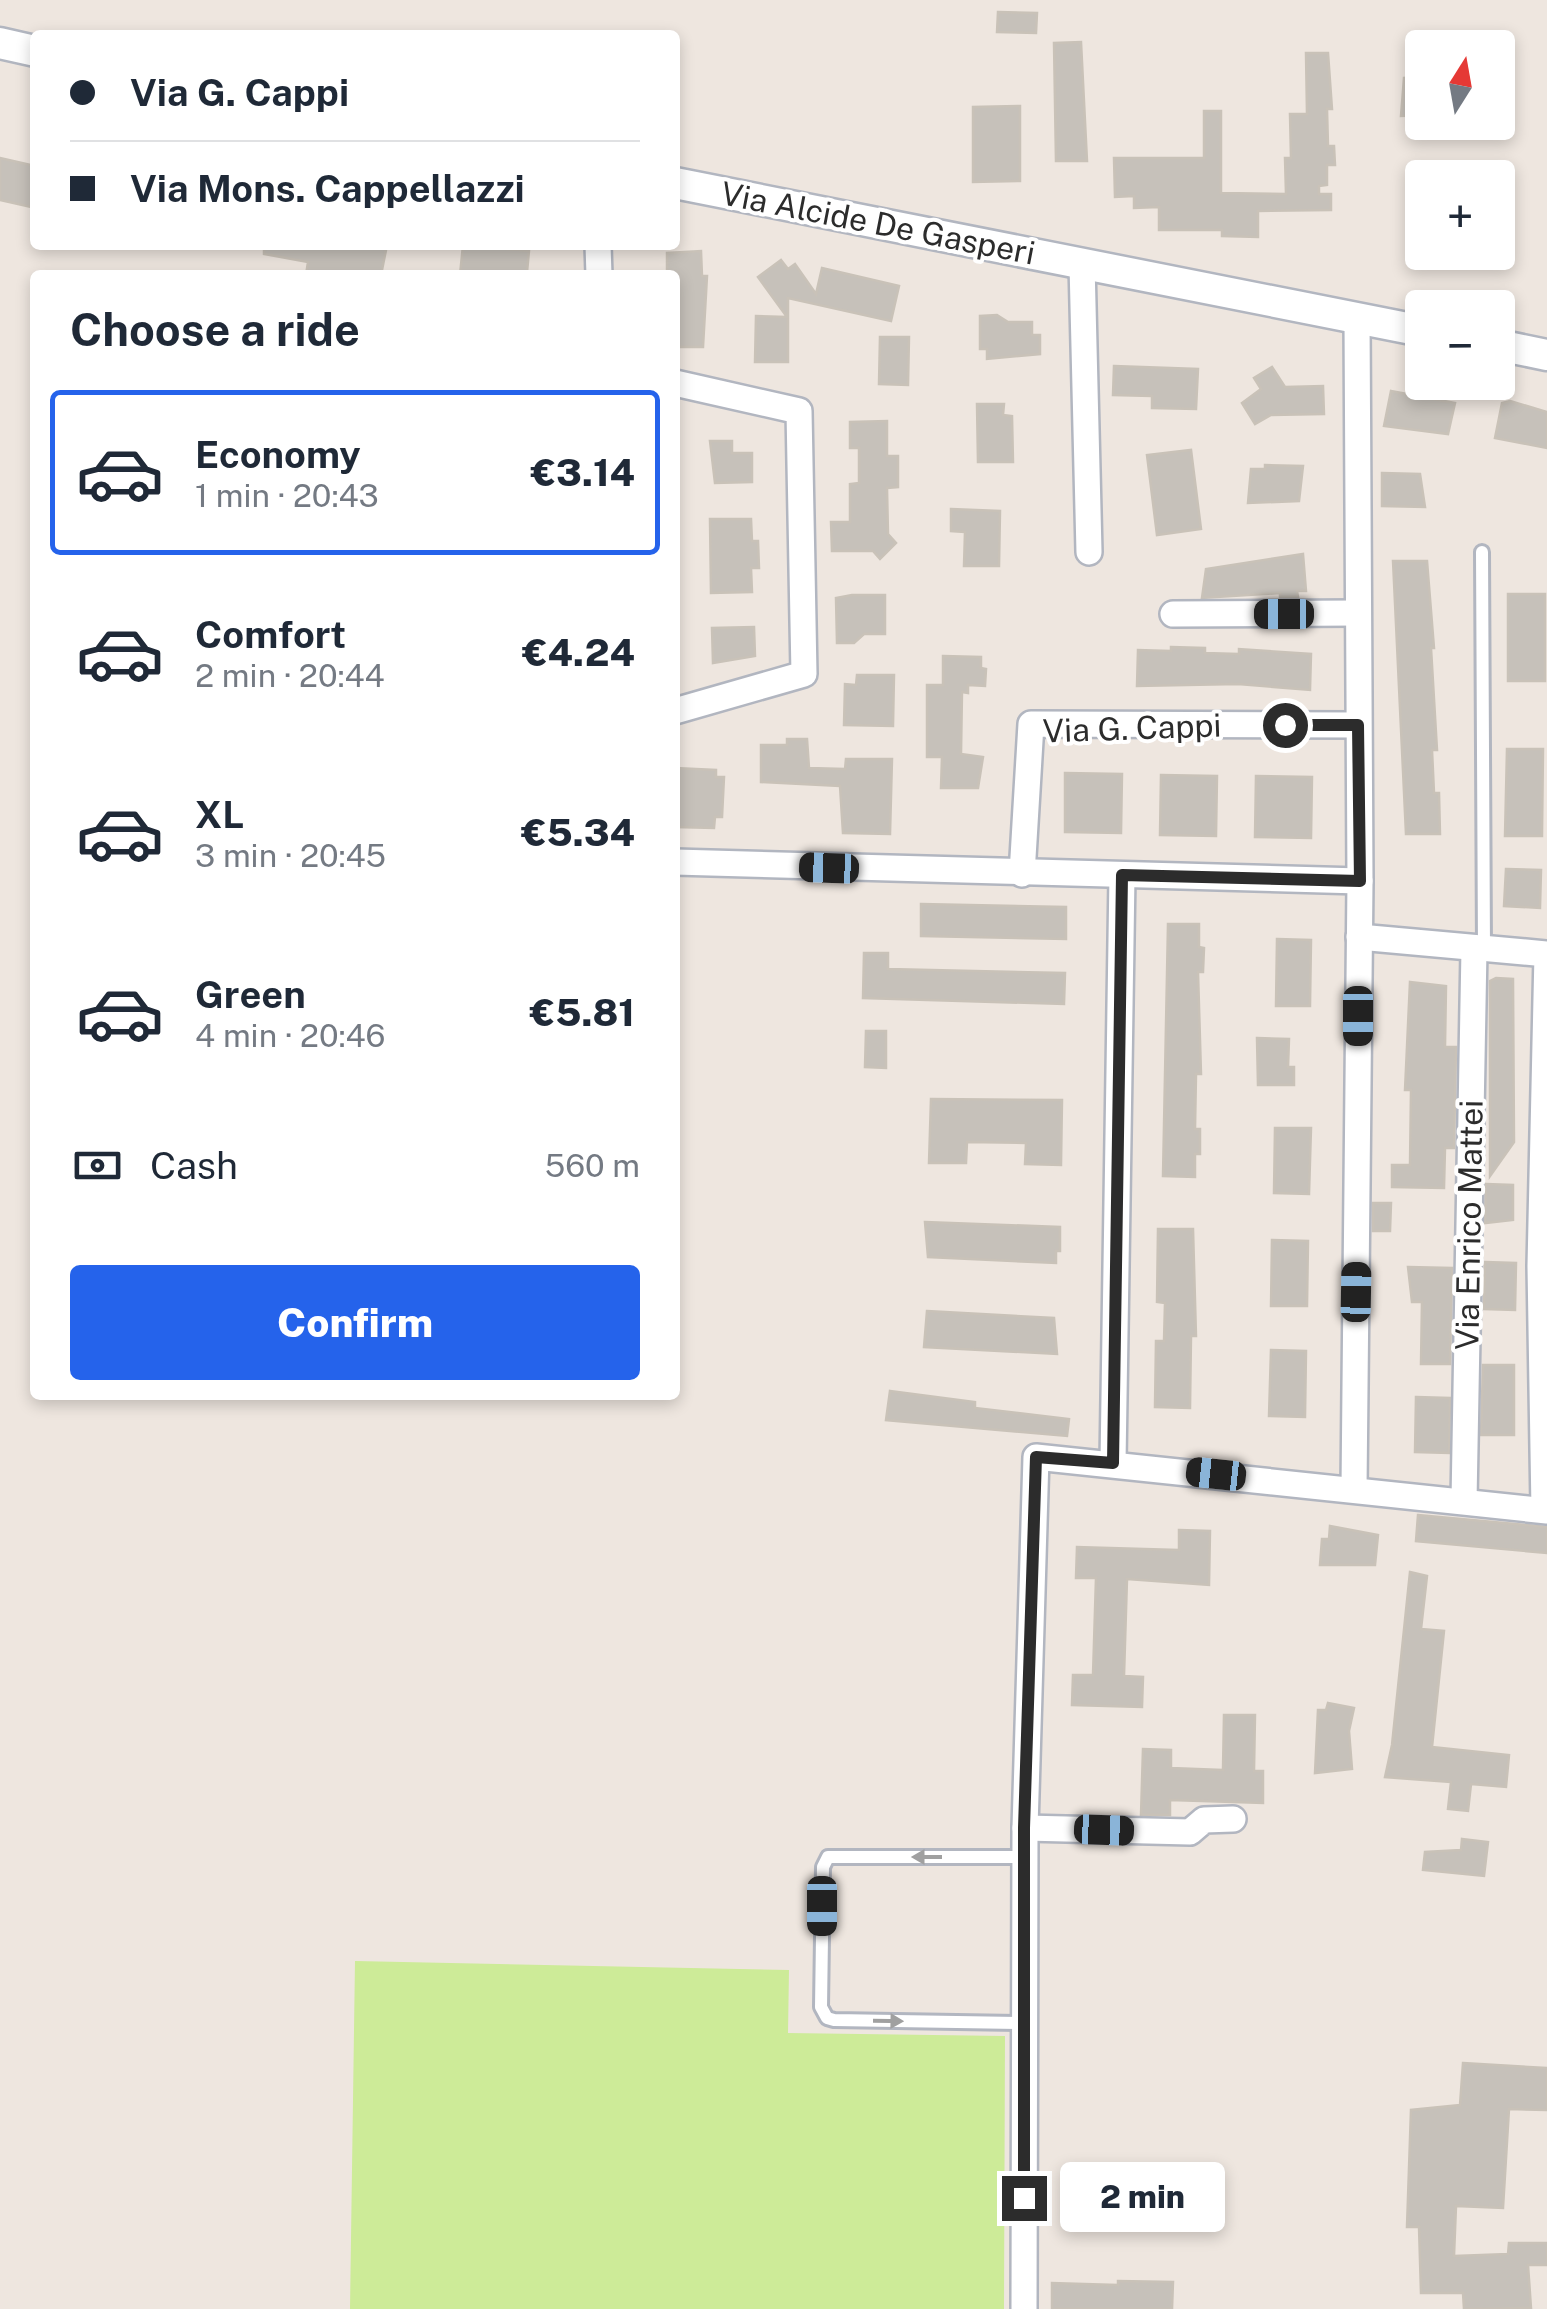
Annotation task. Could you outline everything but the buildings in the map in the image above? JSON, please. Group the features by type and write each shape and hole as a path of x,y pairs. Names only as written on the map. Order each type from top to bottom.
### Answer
{"street":[{"path":"0,44 30,50"},
{"name":"Via Alcide De Gasperi","path":"680,184 1405,328"},
{"name":"Via Alcide De Gasperi","path":"1082,264 1089,552"},
{"path":"1354,1489 1360,881 1357,318"},
{"path":"1515,349 1547,355"},
{"path":"680,384 799,412 804,674 680,710"},
{"path":"1172,614 1358,613"},
{"name":"Via G. Cappi","path":"1022,874 1031,724 1358,725"},
{"path":"680,862 1360,881"},
{"path":"1113,1463 1122,875"},
{"path":"1024,2309 1024,1828 1036,1457 1546,1511 1540,1266 1547,954 1359,937"},
{"name":"Via Enrico Mattei","path":"1464,1501 1479,949"},
{"path":"1024,1828 1190,1832 1204,1820 1233,1819"}],"lane":[{"path":"1479,949 1482,552"},
{"path":"1024,1857 828,1856 823,1867 821,2007 827,2018 834,2020 1024,2024"}],"green space":[{"path":"355,1961 789,1970 788,2033 1005,2036 1004,2309 350,2309"}],"route":[{"path":"1024,2198 1024,1828 1036,1457 1113,1463 1122,875 1360,881 1358,725 1285,725"}]}
